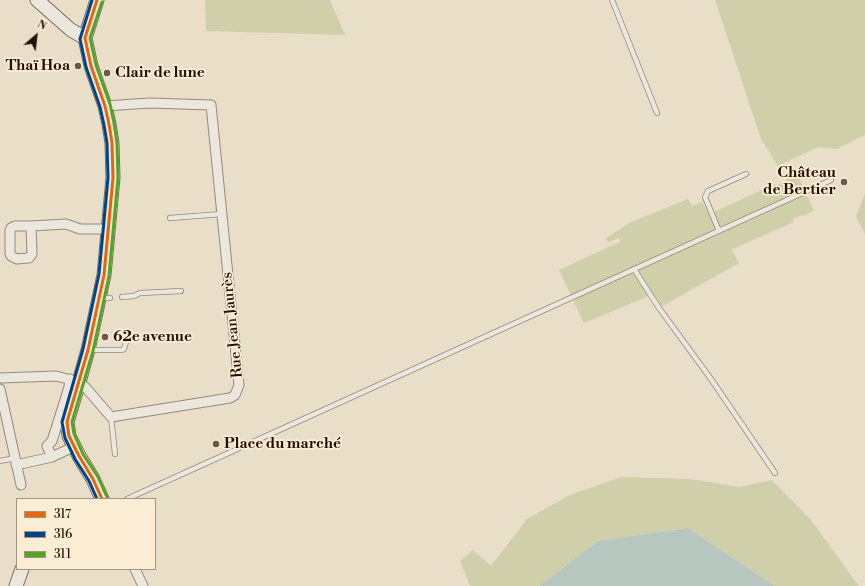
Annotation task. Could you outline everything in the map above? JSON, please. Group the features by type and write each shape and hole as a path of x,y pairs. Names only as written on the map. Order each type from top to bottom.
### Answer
{"main road":[{"path":"37,0 71,30 85,38"},
{"path":"97,0 85,38 91,66 105,106 112,143 113,178 104,275 105,298 88,350 75,380 67,422 68,436 73,447 102,498"},
{"path":"16,586 22,570"}],"street":[{"name":"Rue Jean Jaurès","path":"105,106 150,103 211,105 239,385 235,395 230,398 111,417"},
{"path":"31,226 66,224 80,229 108,229"},
{"path":"0,378 56,376 75,380 86,388 111,417"},
{"path":"52,457 47,446 52,441 69,387 75,380"},
{"path":"0,389 21,485"},
{"path":"16,462 52,457 73,447"},
{"path":"135,570 143,586"}],"lane":[{"path":"612,0 657,113"},
{"path":"719,230 705,197 708,191 746,174"},
{"path":"129,498 831,180"},
{"path":"170,218 222,214"},
{"path":"634,269 659,308 711,379 775,472"},
{"path":"122,298 134,296 140,293 181,291"},
{"path":"88,350 122,350 124,349 126,342"},
{"path":"111,417 115,454"},
{"path":"0,462 16,462"}],"green space":[{"path":"205,0 330,0 345,35 206,31"},
{"path":"715,0 865,0 865,135 837,149 818,147 778,166 761,139"},
{"path":"797,173 814,211 793,219 794,222 731,249 739,263 659,308 649,296 584,323 559,270 620,242 619,238 609,242 605,239 629,223 688,199 692,206 702,202 717,227 712,212 775,184 776,185 786,181 786,179"},
{"path":"865,193 865,234 856,216"},
{"path":"621,477 690,479 740,487 772,480 811,520 859,586 775,586 688,528 598,541 539,586 470,586 460,561 473,550 491,566 527,519 570,495"}],"shaded area":[{"path":"688,528 775,586 539,586 598,541"}],"transit line":[{"name":"316","path":"92,0 80,39 86,67 100,107 104,125 107,143 108,178 99,274 83,349 62,422 65,438 75,459 89,481 97,498"},
{"name":"317","path":"97,0 85,38 91,66 105,106 109,124 112,143 113,178 104,275 88,350 67,422 69,436 93,479 102,498"},
{"name":"311","path":"102,2 90,38 96,65 110,104 114,123 117,143 118,178 109,276 93,351 72,422 74,434 83,454 98,477 107,497"}],"place":[{"name":"Thaï Hoa","path":"78,66"},
{"name":"Clair de lune","path":"107,73"},
{"name":"Château de Bertier","path":"844,182"},
{"name":"62e avenue","path":"105,337"},
{"name":"Place du marché","path":"216,444"}]}
